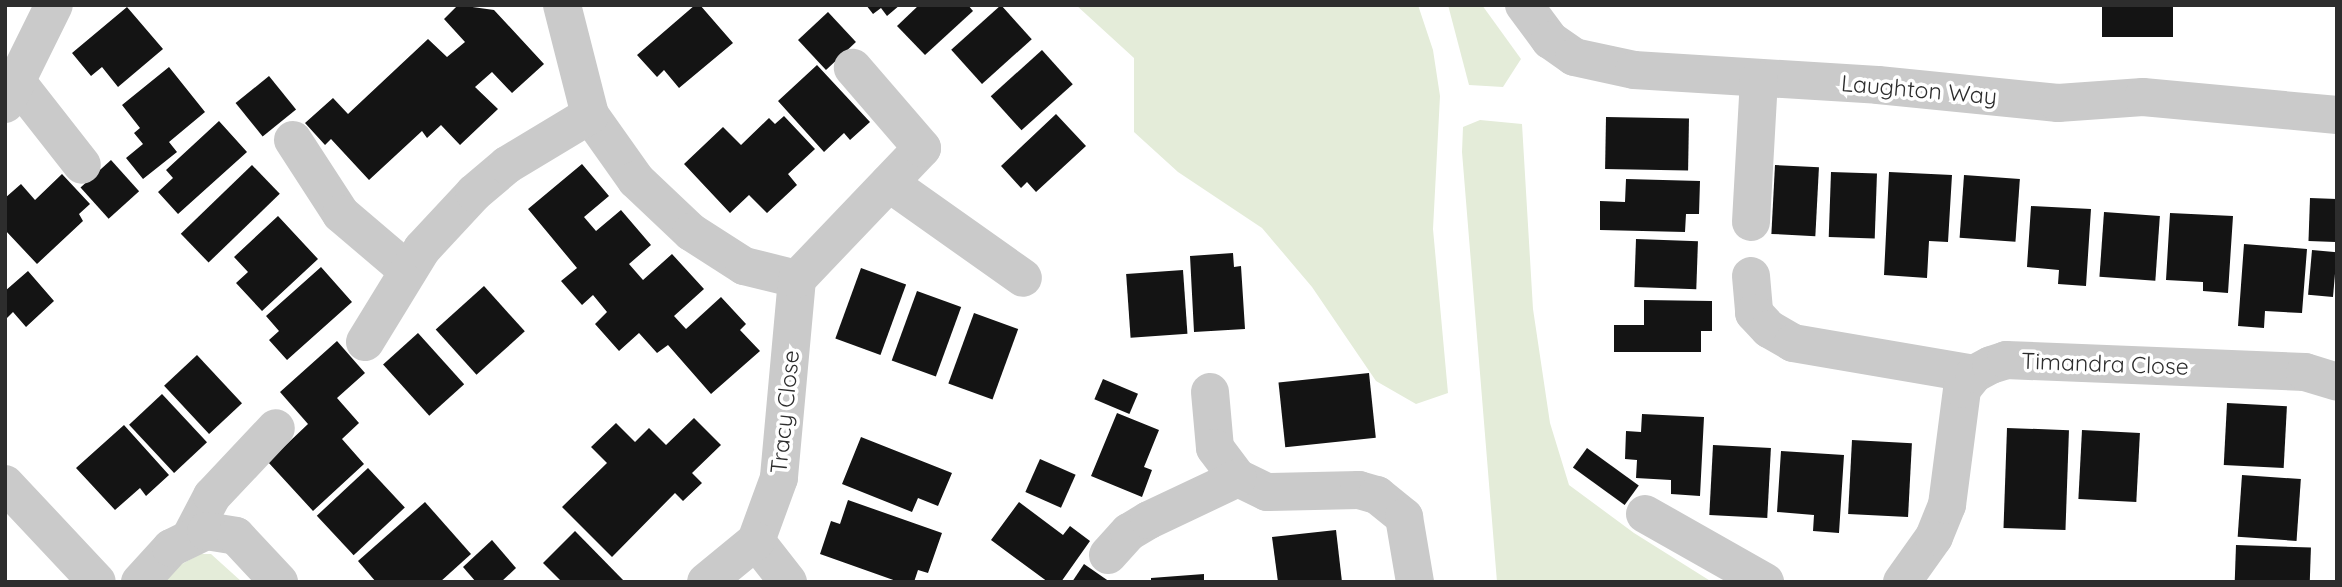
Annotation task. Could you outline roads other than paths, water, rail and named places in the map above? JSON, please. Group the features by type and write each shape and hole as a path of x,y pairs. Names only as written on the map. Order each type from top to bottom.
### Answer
{"street":[{"path":"54,5 11,93 82,164"},
{"path":"562,5 590,115 636,180 691,232 744,266 797,279 922,148 853,68"},
{"name":"Laughton Way","path":"1524,5 1550,40 1574,57 1634,70 1759,80 1878,85 2058,103 2143,97 2337,115"},
{"path":"1751,222 1759,80"},
{"path":"365,342 408,271 488,180 590,115"},
{"path":"292,140 341,214 408,271"},
{"path":"889,183 1023,278"},
{"path":"1751,276 1754,313 1769,329 1793,343 1974,374 1962,389 1956,413 1947,505 1934,537 1902,582"},
{"name":"Tracy Close","path":"756,541 779,478 797,279"},
{"name":"Timandra Close","path":"1974,374 2006,360 2305,372 2337,382"},
{"path":"1210,392 1215,448 1238,478 1267,492 1359,490 1377,495 1404,517 1415,582"},
{"path":"191,536 212,496 276,428"},
{"path":"1108,555 1129,532 1149,520 1238,478"},
{"path":"5,484 97,582"},
{"path":"1645,514 1765,582"},
{"path":"140,582 171,548 205,530 236,536 279,582"},
{"path":"706,582 756,541 789,582"}]}
